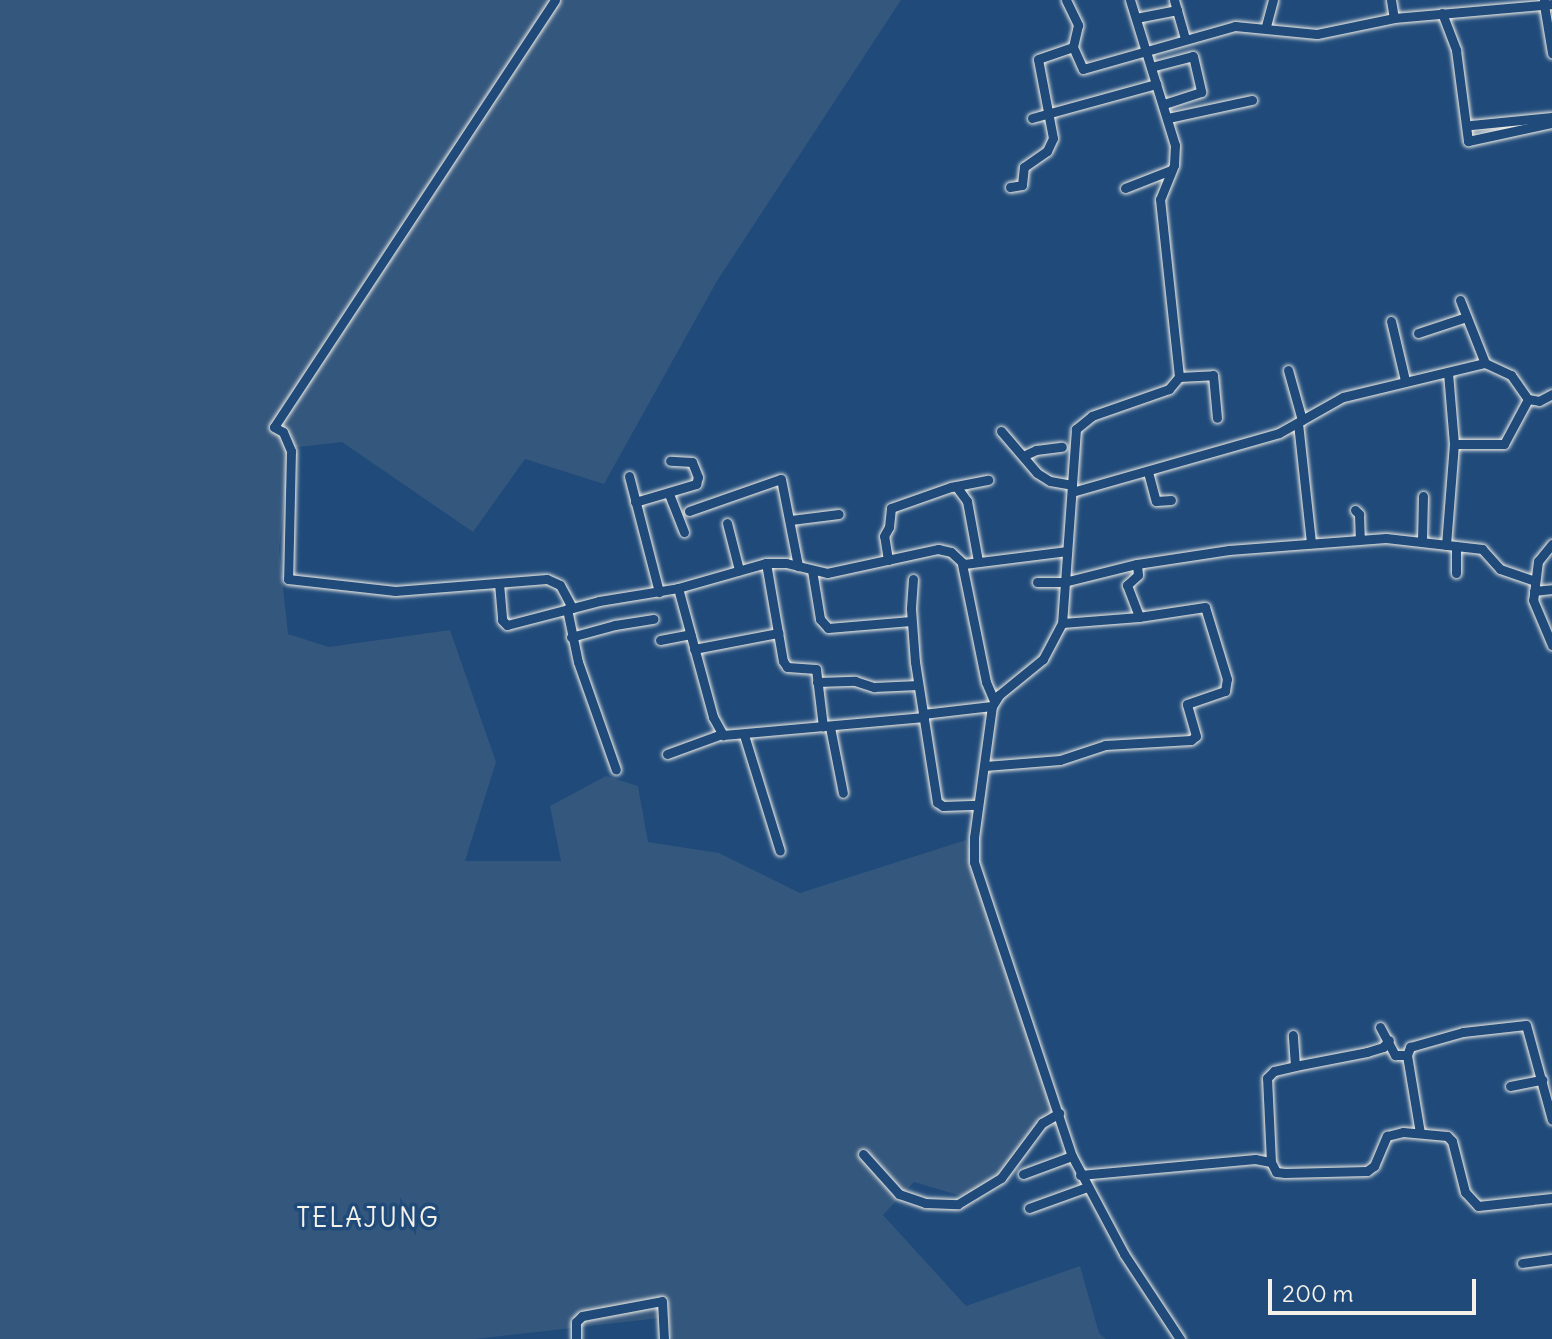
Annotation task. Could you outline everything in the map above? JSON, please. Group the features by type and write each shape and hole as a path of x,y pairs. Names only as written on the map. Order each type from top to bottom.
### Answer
{"street":[{"path":"555,0 274,427 283,432 291,451 288,579 395,591 554,581 563,590 569,609 571,637 616,770"},
{"path":"1066,0 1078,25 1073,47 1083,69 1235,26 1266,26 1317,34 1394,18 1547,3 1552,53"},
{"path":"667,754 722,734 744,735 827,727 923,716 993,703 1043,659 1062,623 1073,446 1080,424 1169,389 1179,377 1160,199 1171,170 1175,145 1130,0"},
{"path":"1266,26 1273,0"},
{"path":"1391,0 1394,18"},
{"path":"1136,18 1176,5 1185,38"},
{"path":"1442,13 1456,50 1468,141 1552,123"},
{"path":"1010,187 1022,185 1024,167 1051,145 1050,114 1037,61 1073,47"},
{"path":"1151,67 1193,56 1201,92 1163,104"},
{"path":"1032,118 1156,84"},
{"path":"1168,118 1252,100"},
{"path":"1471,125 1552,117"},
{"path":"1125,188 1171,170"},
{"path":"1460,300 1485,363"},
{"path":"1418,333 1466,317"},
{"path":"1391,321 1405,380"},
{"path":"1001,431 1044,478 1072,488 1148,472 1258,440 1300,422 1343,397 1485,363 1511,375 1528,399 1539,401 1552,394"},
{"path":"1288,370 1300,422 1311,543"},
{"path":"1448,372 1454,444 1451,546 1456,573"},
{"path":"1179,377 1213,375 1217,418"},
{"path":"1454,444 1504,444 1528,399"},
{"path":"1023,456 1036,450 1062,447"},
{"path":"635,502 669,494 692,485 698,479 692,462 670,461"},
{"path":"1148,472 1156,501 1171,500"},
{"path":"629,476 659,592"},
{"path":"689,511 781,479 798,566"},
{"path":"888,560 884,536 889,527 891,508 956,486 988,480"},
{"path":"956,486 967,501 978,561"},
{"path":"669,494 684,532"},
{"path":"1422,540 1423,496"},
{"path":"1355,510 1359,514 1360,539"},
{"path":"791,520 839,514"},
{"path":"727,523 739,570"},
{"path":"1037,582 1064,582 1137,564 1360,539 1422,540 1482,549 1500,569 1534,586 1552,589"},
{"path":"1552,544 1540,555 1534,586 1534,605 1552,645"},
{"path":"499,583 504,624 678,588 766,563 836,573 941,549 951,552 962,564 993,703 974,838 978,881 1080,1175 1180,1339"},
{"path":"962,564 1067,551"},
{"path":"766,563 785,665 814,668 843,793"},
{"path":"1137,564 1138,575 1127,585 1139,617"},
{"path":"812,570 820,619 828,628 911,621"},
{"path":"913,579 911,621 937,802 943,806 978,805"},
{"path":"678,588 713,717 722,734"},
{"path":"985,766 1060,760 1105,745 1194,739 1187,704 1218,695 1227,686 1208,609 1202,607 1139,617 1062,623"},
{"path":"571,637 615,625 654,619"},
{"path":"694,649 778,633"},
{"path":"660,640 690,634"},
{"path":"817,682 855,681 874,687 918,685"},
{"path":"744,735 780,851"},
{"path":"1420,1133 1407,1055 1410,1047 1440,1038 1526,1025 1552,1120"},
{"path":"1380,1027 1395,1055 1407,1055"},
{"path":"1293,1035 1295,1066"},
{"path":"1389,1040 1379,1049 1274,1071 1267,1078 1271,1162 1276,1172 1367,1171 1374,1166 1387,1136 1395,1132 1420,1133 1447,1136 1452,1141 1465,1192 1473,1204 1485,1206 1552,1198"},
{"path":"1510,1086 1542,1080"},
{"path":"863,1154 899,1194 925,1203 958,1204 1001,1178 1042,1123 1059,1113"},
{"path":"1023,1174 1072,1156"},
{"path":"1080,1175 1255,1159 1271,1162"},
{"path":"1029,1208 1087,1187"},
{"path":"1522,1263 1552,1259"},
{"path":"576,1339 576,1322 582,1316 662,1301 664,1339"}],"shaded area":[{"path":"0,0 901,0 717,281 604,484 525,459 473,532 342,442 290,448 279,549 288,634 329,647 450,630 496,762 465,861 561,861 550,806 606,776 638,786 648,842 719,853 800,893 966,840 1057,1106 1010,1165 968,1198 914,1182 883,1215 966,1306 1080,1266 1099,1333 1106,1339 672,1339 669,1317 475,1339 0,1339"}],"district":[{"name":"TELAJUNG","path":"368,1218"}]}
